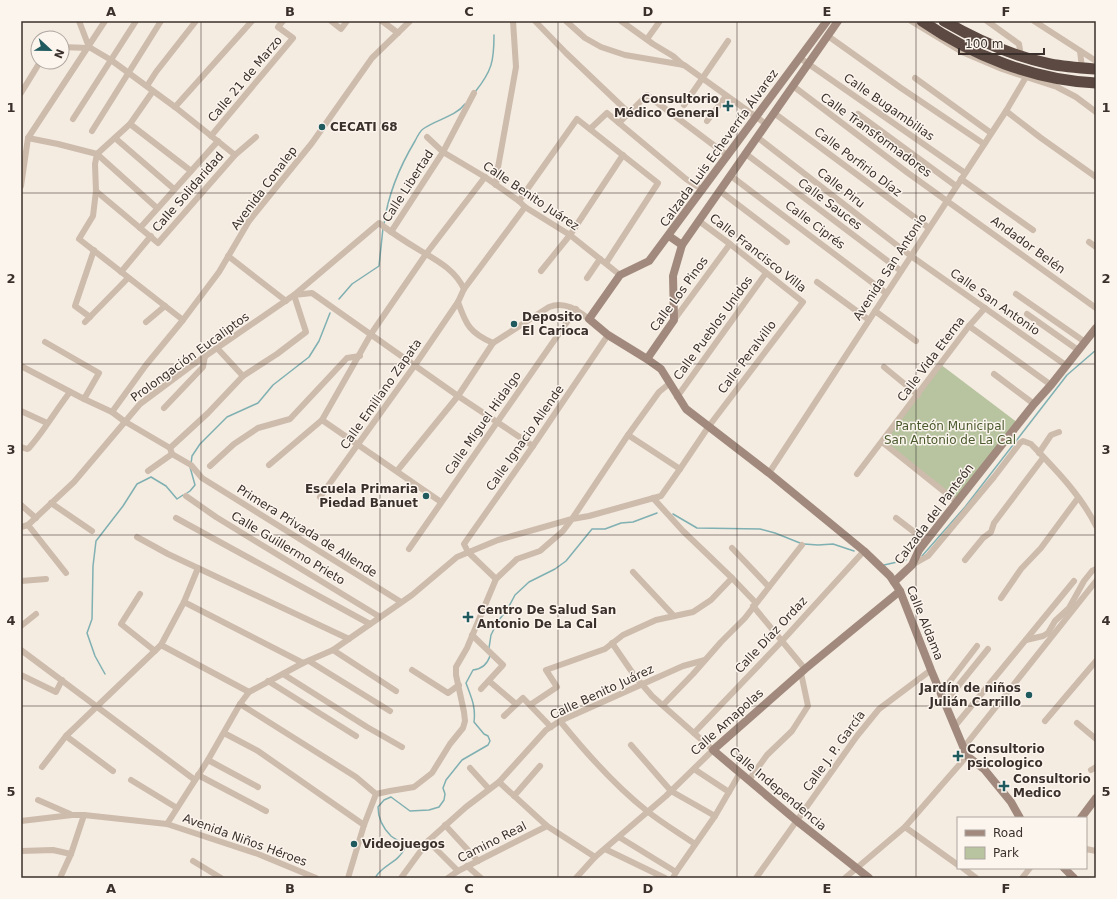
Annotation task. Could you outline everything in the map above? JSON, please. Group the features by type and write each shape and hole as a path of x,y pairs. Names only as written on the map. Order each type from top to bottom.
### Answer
{"highway":[{"path":"922,21 964,50 988,58 1028,75 1096,83"},
{"path":"944,21 970,36 1021,56 1050,64 1096,69"}],"street":[{"path":"79,21 89,48"},
{"path":"21,186 23,159 28,138 89,48 105,21"},
{"path":"73,119 136,21"},
{"path":"92,131 161,21"},
{"path":"147,86 196,21"},
{"path":"175,107 252,21"},
{"name":"Calle 21 de Marzo","path":"211,136 293,38 278,27 283,21"},
{"path":"331,21 341,29 347,21"},
{"path":"382,21 398,33"},
{"name":"Avenida Conalep","path":"112,412 146,365 183,320 219,272 249,221 312,143 372,58 410,21"},
{"path":"496,185 507,112 516,67 513,21"},
{"path":"535,21 542,23 566,53 629,113"},
{"path":"566,21 585,38 625,55 684,65"},
{"path":"623,21 766,124"},
{"path":"647,39 660,21"},
{"name":"Calzada Luis Echeverría Álvarez","path":"620,275 649,261 827,21"},
{"name":"Calzada Luis Echeverría Álvarez","path":"674,320 673,276 682,245 838,21"},
{"path":"911,21 964,50"},
{"path":"987,21 1019,44 1021,56"},
{"path":"1034,21 1096,62"},
{"path":"828,36 901,88 984,144"},
{"path":"684,105 728,41"},
{"path":"70,47 89,48 110,60 175,107 235,155"},
{"path":"1080,51 1082,68"},
{"name":"Calle Bugambilias","path":"800,58 963,176 1033,230"},
{"path":"21,93 35,70"},
{"path":"1028,75 1076,97 1096,112"},
{"name":"Avenida San Antonio","path":"768,473 1006,111 1028,75"},
{"path":"915,78 991,133"},
{"name":"Calle Transformadores","path":"793,86 947,200"},
{"path":"153,91 130,124 97,154 95,164 96,191 93,216 79,239 183,320"},
{"name":"Calle Libertad","path":"391,232 444,152 474,94"},
{"path":"619,123 647,95 728,156"},
{"path":"708,121 726,96"},
{"path":"1006,111 1096,177"},
{"path":"590,129 607,113 686,179 703,190"},
{"name":"Calle Porfirio Díaz","path":"774,113 929,228"},
{"path":"858,114 956,186"},
{"path":"520,201 577,119 658,183 603,261 588,278"},
{"path":"130,124 191,171"},
{"name":"Calle Benito Juárez","path":"428,137 444,152 485,177 520,201 525,207 570,235 620,275"},
{"name":"Calle Piru","path":"757,137 911,256"},
{"path":"28,138 97,154 157,208"},
{"path":"114,138 174,189"},
{"name":"Calle Solidaridad","path":"151,236 158,243 235,155 256,138"},
{"path":"140,228 218,141"},
{"name":"Calle Sauces","path":"746,154 901,271"},
{"path":"542,271 570,235 623,155"},
{"name":"Calle Ciprés","path":"730,176 886,293"},
{"path":"268,465 322,420 360,356 371,334 426,254 485,177"},
{"path":"96,191 151,236 121,272"},
{"path":"720,191 787,242"},
{"name":"Andador Belén","path":"947,200 1096,308"},
{"path":"464,289 525,207"},
{"name":"Calle Francisco Villa","path":"699,221 803,302"},
{"name":"Prolongación Eucaliptos","path":"24,526 36,518 74,482 124,421 140,404 205,356 294,295 379,223 442,263 460,280 464,289"},
{"path":"669,236 682,245"},
{"path":"1089,242 1096,248"},
{"name":"Calle Los Pinos","path":"648,359 674,320 730,244"},
{"path":"94,250 75,306 88,320 128,278"},
{"path":"228,256 286,301"},
{"name":"Calle San Antonio","path":"911,256 1067,366"},
{"name":"Calle Pueblos Unidos","path":"677,397 766,272"},
{"path":"396,471 458,396 493,343 549,307 556,305 576,309 589,319 620,275"},
{"path":"817,282 869,320"},
{"name":"Calle Emiliano Zapata","path":"320,497 415,365 458,302 464,289"},
{"path":"148,470 171,451 243,376 277,354 306,332 294,295 312,293 458,396 533,446"},
{"path":"1016,294 1085,342"},
{"path":"458,302 464,320 470,329 493,343"},
{"name":"Calle Peralvillo","path":"653,498 661,496 709,426 803,302"},
{"path":"146,322 165,306"},
{"name":"Calle Vida Eterna","path":"857,474 969,326 985,308"},
{"name":"Calle Miguel Hidalgo","path":"408,549 576,309"},
{"path":"875,311 916,341"},
{"path":"1027,314 1078,350"},
{"name":"Calle Aldama","path":"589,319 608,335 648,359 661,369 677,397 686,409 864,551 890,576 900,590 967,756"},
{"path":"969,326 1051,385"},
{"name":"Calzada del Panteón","path":"894,582 912,565 919,550 1096,328"},
{"name":"Calle Ignacio Allende","path":"468,552 464,544 533,446 608,335"},
{"path":"45,342 99,373 84,399"},
{"path":"217,348 243,376"},
{"path":"164,408 203,367 205,356"},
{"path":"210,466 234,444 258,428 290,419 348,358 360,356"},
{"path":"21,366 112,412 171,451"},
{"path":"884,367 918,395"},
{"path":"994,374 1034,404"},
{"path":"376,794 414,787 432,773 450,744 463,728 465,721 456,675 456,667 466,648 496,579 517,559 540,550 563,531 659,392 670,384"},
{"path":"21,447 25,449 29,448 70,392"},
{"path":"21,411 47,423"},
{"path":"322,420 441,502"},
{"path":"965,560 983,538 991,532 994,523 1041,455 1051,435 1059,432"},
{"path":"628,435 680,469"},
{"path":"912,565 928,556 1023,441 1031,444 1068,483 1096,523"},
{"path":"882,442 957,502"},
{"name":"Primera Privada de Allende","path":"171,451 191,465 202,478 401,602"},
{"name":"Calle Guillermo Prieto","path":"186,496 216,517 380,616"},
{"path":"167,824 208,760 240,704 249,692 302,663 333,650 412,595 457,557 498,540 653,498 683,531 732,578 755,605 803,671 808,706 792,731 767,755 749,780"},
{"path":"1001,598 1021,569 1041,548 1078,498"},
{"path":"51,503 92,531"},
{"path":"21,505 36,518"},
{"path":"176,518 370,624"},
{"path":"896,518 926,541"},
{"path":"24,526 66,573"},
{"path":"137,537 168,554 349,639"},
{"path":"663,706 745,618 802,545"},
{"path":"478,562 481,547"},
{"path":"732,548 769,587"},
{"name":"Calle Díaz Ordaz","path":"694,734 864,551"},
{"path":"468,552 496,579"},
{"path":"42,767 66,736 161,645 184,602 198,568"},
{"path":"1026,640 1043,636 1048,633 1055,621 1069,608 1084,581 1092,571 1096,569"},
{"path":"633,572 674,616"},
{"path":"21,581 46,578"},
{"path":"530,705 557,688 546,670 605,649 623,635 656,620 693,612 706,604 732,578"},
{"path":"955,726 1074,580"},
{"path":"964,747 1096,581"},
{"name":"Calle Amapolas","path":"576,878 595,857 671,791 713,750 803,671 900,590"},
{"path":"140,594 121,624 155,650"},
{"path":"184,602 302,663"},
{"path":"21,626 36,614"},
{"path":"472,634 503,665 481,689"},
{"name":"Calle Independencia","path":"612,644 642,685 652,696 694,734 797,821 869,878"},
{"path":"161,645 249,692"},
{"path":"943,697 977,646"},
{"path":"943,697 950,696 988,649"},
{"path":"21,650 96,707 197,778 266,811"},
{"path":"333,650 396,691"},
{"name":"Calle Benito Juárez","path":"401,878 428,841 466,806 499,782 546,730 560,721 683,666 705,660"},
{"path":"309,661 390,711"},
{"path":"1045,721 1096,661"},
{"path":"412,670 448,693 459,685"},
{"name":"Calle J. P. García","path":"756,878 857,736 879,709 931,670"},
{"path":"283,674 367,727 402,747"},
{"path":"21,675 56,692 62,680"},
{"path":"268,681 356,736"},
{"path":"489,681 516,704"},
{"path":"504,716 523,698 552,727"},
{"path":"240,704 356,777 376,794"},
{"path":"560,721 591,758 632,798 695,844"},
{"path":"1077,723 1096,739"},
{"path":"224,733 258,751 364,825"},
{"path":"66,736 113,771"},
{"path":"631,745 671,791 715,816"},
{"path":"845,878 905,827 967,756 984,770 1011,802 1019,817"},
{"path":"208,760 258,787"},
{"path":"514,796 540,766"},
{"path":"470,768 490,789"},
{"path":"694,769 729,792"},
{"path":"673,878 715,816 740,773"},
{"path":"131,780 177,808"},
{"path":"499,782 547,826 595,857"},
{"path":"348,878 364,825 376,794"},
{"path":"1082,817 1096,798"},
{"path":"38,800 72,815"},
{"name":"Avenida Niños Héroes","path":"21,822 72,815 84,815 167,824 258,854 316,878"},
{"path":"60,878 71,854 84,815"},
{"path":"445,825 478,861"},
{"name":"Camino Real","path":"448,878 467,866 547,826"},
{"path":"905,827 957,864"},
{"path":"619,837 676,872"},
{"path":"428,841 458,871"},
{"path":"605,849 665,878"},
{"path":"21,851 53,850 71,854"},
{"path":"193,861 221,878"},
{"path":"467,866 481,878"},
{"path":"964,869 976,878"},
{"path":"1022,878 1029,869"},
{"path":"1065,869 1074,878"}],"green space":[{"name":"Panteón Municipal San Antonio de La Cal","path":"940,364 1018,423 957,502 882,443"}],"waterway":[{"path":"475,92 481,85 491,65 494,35"},
{"path":"384,224 388,202 395,181 404,160 420,133 428,126 456,112 465,104"},
{"path":"339,299 352,284 379,266 383,228"},
{"path":"191,464 192,456 200,444 227,417 258,403 273,385 309,357 319,341 330,313"},
{"path":"922,556 965,507 1067,375 1096,350"},
{"path":"187,493 195,485 190,467"},
{"path":"105,674 95,656 87,633 92,619 93,566 96,541 123,506 137,484 151,477 166,486 177,499 183,495"},
{"path":"489,648 491,635 498,621 507,610 515,595 529,582 555,569 566,561 592,529 605,529 621,523 633,522 657,513"},
{"path":"673,514 697,528 760,529 800,543"},
{"path":"804,544 833,544 854,551"},
{"path":"884,565 906,560"},
{"path":"375,878 398,857 405,848 403,844 391,836 383,826 378,807 384,800 391,797 410,811 429,810 439,807 444,800 445,794 443,788 446,780 462,760 488,745 490,741 488,736 484,734 474,722 474,706 466,683 473,670 484,666 490,656"}],"place":[{"name":"Consultorio Médico General","path":"728,106"},
{"name":"CECATI 68","path":"322,127"},
{"name":"Deposito El Carioca","path":"514,324"},
{"name":"Escuela Primaria Piedad Banuet","path":"426,496"},
{"name":"Centro De Salud San Antonio De La Cal","path":"468,617"},
{"name":"Jardín de niños Julián Carrillo","path":"1029,695"},
{"name":"Consultorio psicologico","path":"958,756"},
{"name":"Consultorio Medico","path":"1004,786"},
{"name":"Videojuegos","path":"354,844"}]}
